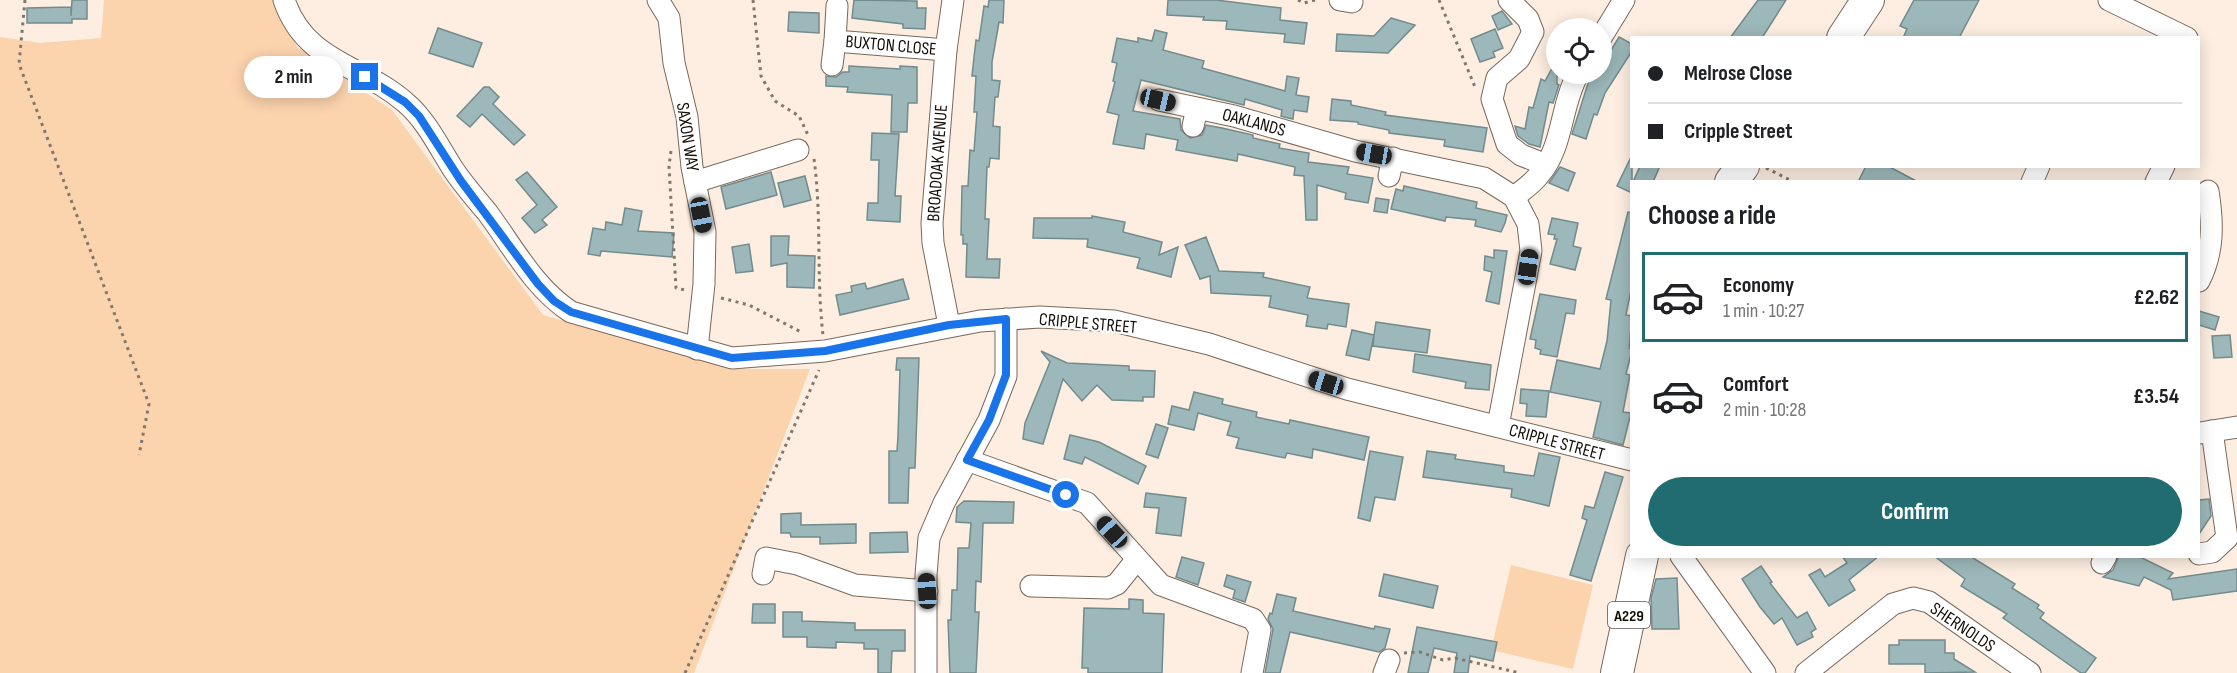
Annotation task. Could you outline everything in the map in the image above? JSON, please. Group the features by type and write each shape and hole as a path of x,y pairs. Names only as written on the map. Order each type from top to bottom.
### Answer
{"highway":[{"path":"1844,36 1868,0"},
{"name":"A229","path":"1617,673 1642,558"}],"street":[{"name":"CRIPPLE STREET","path":"284,0 290,18 306,40 396,95 419,116 461,181 538,284 554,301 571,312 732,358 825,351 949,325 1006,319 1040,317 1114,321 1154,329 1347,389 1630,459"},
{"name":"SAXON WAY","path":"658,0 669,18 705,232 704,284 697,349"},
{"name":"BROADOAK AVENUE","path":"949,325 933,243 932,223 946,50 954,0"},
{"path":"1509,0 1528,19 1533,32 1519,59 1497,78 1492,92 1494,111 1507,144 1521,155 1546,165"},
{"path":"1613,28 1624,0"},
{"path":"2109,0 2184,36"},
{"name":"BUXTON CLOSE","path":"837,6 835,41 946,50"},
{"path":"832,65 835,41"},
{"path":"1498,426 1531,251 1528,224 1514,197 1538,177 1546,165 1557,141 1573,84"},
{"name":"OAKLANDS","path":"1158,100 1195,118 1267,124 1391,167 1484,178 1514,197"},
{"path":"695,182 808,150"},
{"path":"2200,278 2211,248 2212,218 2208,191"},
{"path":"926,673 929,538 944,503 989,420 1006,375 1006,319"},
{"path":"2200,554 2212,552 2232,539 2206,432 2237,427"},
{"path":"967,460 1087,503 1161,585 1253,619 1260,630 1252,673"},
{"path":"1682,558 1765,673"},
{"path":"1031,586 1108,588 1117,584 1137,559"},
{"path":"765,566 797,564 855,585 927,591"},
{"name":"SHERNOLDS","path":"1806,673 1893,604 1913,598 1929,602 2030,673"}],"path":[{"path":"25,0 19,64 149,404 139,455"},
{"path":"685,673 725,579 815,384 825,351 818,277 818,190 799,116 775,101 761,76 753,0"},
{"path":"1298,0 1304,3 1315,0"},
{"path":"1439,0 1486,113 1494,111"},
{"path":"1768,168 1790,180"},
{"path":"1386,666 1404,653 1420,652 1443,660 1455,658 1520,673"}],"shaded area":[{"path":"104,0 275,0 297,47 392,110 543,315 736,369 810,369 694,673 0,673 0,37 40,43 101,38"},
{"path":"1511,565 1593,585 1573,669 1491,650"}],"building":[{"path":"72,0 87,0 87,19 72,19 72,23 27,23 27,8 71,7 71,16"},
{"path":"854,0 917,1 917,8 926,8 925,29 903,28 903,24 852,18"},
{"path":"989,0 1004,0 1003,23 999,22 992,62 992,80 1000,81 998,97 995,97 993,126 1000,127 999,159 990,158 989,167 987,167 985,219 989,219 987,259 1000,259 999,278 966,277 967,244 963,244 963,235 961,235 962,186 968,186 970,150 974,151 977,112 974,112 976,76 972,76 976,40 979,41 984,6 988,7"},
{"path":"1168,0 1216,0 1281,8 1280,20 1307,23 1304,44 1284,42 1285,34 1226,29 1227,21 1167,15"},
{"path":"1758,0 1786,0 1763,36 1731,36"},
{"path":"1914,0 1979,0 1960,36 1904,36 1907,29 1900,26"},
{"path":"1502,11 1512,24 1498,30 1492,16"},
{"path":"789,12 819,13 819,33 788,31"},
{"path":"1391,18 1415,25 1388,53 1336,51 1337,34 1374,36"},
{"path":"438,28 482,43 473,67 429,53"},
{"path":"1495,29 1503,48 1493,52 1495,57 1480,62 1471,39"},
{"path":"1155,30 1167,33 1163,50 1204,61 1202,68 1285,91 1287,76 1299,78 1296,95 1309,97 1307,112 1294,110 1293,119 1281,116 1282,110 1245,99 1244,105 1141,80 1133,111 1180,119 1181,130 1190,138 1202,135 1206,125 1253,135 1253,138 1280,144 1279,148 1309,153 1308,162 1349,167 1347,174 1373,178 1368,203 1345,199 1346,193 1317,185 1317,220 1306,220 1304,176 1294,175 1295,167 1238,154 1237,161 1176,150 1178,140 1146,134 1144,149 1113,144 1119,115 1107,112 1115,82 1113,81 1117,63 1112,62 1117,38 1138,42 1138,38 1152,41"},
{"path":"1619,37 1630,43 1630,54 1612,82 1612,49"},
{"path":"849,66 900,69 900,66 917,67 917,103 908,103 907,132 891,132 892,95 847,92 848,87 826,86 826,76 836,77 843,72 849,72"},
{"path":"1541,79 1545,81 1546,79 1546,84 1559,85 1553,103 1549,102 1540,147 1529,144 1518,136 1515,126 1525,129 1529,107 1533,108"},
{"path":"1588,84 1611,84 1597,115 1594,114 1586,139 1572,134"},
{"path":"484,87 489,87 499,97 493,104 525,135 514,145 482,114 470,127 457,116"},
{"path":"1332,99 1351,101 1351,105 1386,112 1385,115 1487,128 1483,152 1444,146 1445,140 1389,133 1389,130 1358,124 1358,122 1330,120"},
{"path":"872,133 899,134 895,196 901,196 900,222 867,220 868,203 878,203 879,160 871,160"},
{"path":"1630,159 1632,180 1630,180 1630,192 1617,186"},
{"path":"1560,167 1575,173 1568,191 1549,183"},
{"path":"1639,168 1659,168 1654,180 1634,180"},
{"path":"1865,168 1892,168 1914,180 1859,180"},
{"path":"527,172 557,207 542,220 547,225 535,233 522,218 537,205 516,180"},
{"path":"771,172 777,195 726,209 721,187"},
{"path":"805,176 811,200 784,207 778,183"},
{"path":"1404,186 1477,202 1476,208 1507,215 1505,223 1501,232 1475,226 1476,220 1446,217 1445,221 1391,209 1396,189 1403,191"},
{"path":"1376,198 1389,200 1387,213 1374,211"},
{"path":"625,208 642,211 638,231 674,233 672,257 601,251 600,256 588,254 593,228 605,230 606,222 622,225"},
{"path":"1628,212 1630,212 1630,295 1626,315 1630,316 1630,358 1626,374 1630,375 1623,412 1630,413 1630,417 1623,445 1593,437 1601,402 1550,392 1557,360 1600,369 1607,341 1611,300 1606,299"},
{"path":"1092,216 1125,222 1123,232 1162,242 1159,255 1178,247 1171,277 1137,268 1140,258 1087,247 1088,239 1033,238 1034,218 1092,218"},
{"path":"1552,218 1578,223 1573,246 1581,248 1575,270 1550,264 1557,239 1554,239 1555,235 1548,234"},
{"path":"771,236 789,236 788,255 815,256 814,288 787,287 787,263 771,266"},
{"path":"1206,237 1219,271 1264,273 1263,277 1310,287 1307,298 1349,304 1346,327 1328,324 1327,329 1306,326 1308,315 1269,307 1271,296 1211,293 1210,276 1200,279 1185,245"},
{"path":"749,244 753,271 736,273 732,247"},
{"path":"1494,250 1507,251 1499,304 1486,301 1492,272 1484,270 1485,256 1494,258"},
{"path":"903,279 909,299 840,315 836,295 852,292 851,286 865,283 867,289"},
{"path":"1540,294 1576,300 1574,314 1566,313 1557,357 1540,354 1541,350 1535,348 1536,340 1530,339"},
{"path":"2200,311 2219,317 2215,330 2200,325"},
{"path":"1376,322 1430,330 1427,353 1373,346"},
{"path":"1352,330 1374,335 1369,360 1346,355"},
{"path":"2230,335 2232,357 2214,358 2212,336"},
{"path":"1041,351 1067,363 1129,366 1129,370 1155,371 1154,397 1143,397 1143,401 1112,400 1097,385 1082,401 1063,379 1043,444 1023,439 1025,423 1050,362"},
{"path":"1415,354 1491,365 1489,390 1465,388 1466,382 1413,372"},
{"path":"897,358 919,358 915,468 909,468 908,503 889,503 889,451 897,451 898,436 900,370 896,370"},
{"path":"1521,389 1549,391 1546,417 1526,416 1527,404 1520,403"},
{"path":"1194,392 1223,399 1222,404 1257,412 1256,417 1289,424 1290,420 1369,437 1364,460 1313,449 1312,458 1287,453 1285,458 1236,448 1239,438 1227,435 1231,422 1198,413 1194,430 1168,424 1172,406 1189,410"},
{"path":"1156,424 1168,428 1158,458 1146,454"},
{"path":"1070,435 1099,442 1146,466 1138,484 1085,457 1082,464 1064,459"},
{"path":"1370,451 1403,457 1395,500 1375,497 1370,521 1358,518"},
{"path":"1427,451 1456,455 1455,459 1504,466 1504,472 1534,476 1539,453 1560,457 1549,506 1511,497 1512,489 1423,477"},
{"path":"1605,472 1623,477 1591,581 1570,575 1587,520 1582,518 1585,506 1594,508"},
{"path":"1146,493 1186,498 1181,536 1156,533 1159,508 1144,507"},
{"path":"2209,499 2211,516 2200,532 2200,500"},
{"path":"964,501 1014,502 1013,523 983,523 981,582 976,581 975,612 979,612 976,673 950,673 948,620 951,620 952,590 957,590 958,548 969,548 971,523 956,522 957,507"},
{"path":"801,513 801,525 856,524 856,543 820,544 820,537 791,537 790,533 781,533 781,514"},
{"path":"907,532 908,552 870,553 870,533"},
{"path":"1182,557 1204,563 1198,585 1176,577"},
{"path":"1843,558 1876,558 1849,580 1855,590 1829,606 1809,575 1820,569 1825,577 1847,563"},
{"path":"1937,558 1973,558 2015,584 2012,588 2039,605 2037,608 2044,613 2040,618 2096,658 2085,673 2081,673 2003,618 2007,614 1961,586 1965,579"},
{"path":"2118,558 2142,558 2173,573 2168,579 2237,569 2237,591 2173,600 2171,590 2144,577 2139,586 2103,577 2113,570"},
{"path":"1761,566 1772,582 1770,583 1797,618 1807,612 1816,629 1811,632 1813,637 1797,645 1782,618 1774,624 1760,607 1742,579"},
{"path":"1384,574 1438,586 1433,608 1379,596"},
{"path":"1227,575 1251,582 1245,602 1233,598 1235,590 1224,586"},
{"path":"1677,578 1679,629 1652,629 1651,598 1656,579"},
{"path":"1277,594 1296,598 1293,611 1374,629 1375,626 1390,629 1385,648 1379,652 1290,632 1280,673 1265,673 1273,629 1268,619 1270,613 1272,614"},
{"path":"1129,599 1143,600 1143,613 1164,614 1162,673 1088,673 1088,668 1082,668 1084,608 1129,609"},
{"path":"753,604 775,604 775,623 752,623"},
{"path":"783,612 802,612 802,621 855,623 855,630 905,630 905,651 892,651 891,673 878,673 878,649 864,649 864,643 836,642 836,648 807,647 807,637 783,637"},
{"path":"1417,627 1497,642 1493,661 1470,656 1468,673 1454,673 1457,653 1434,648 1428,673 1408,673"},
{"path":"1899,640 1945,640 1945,653 1954,653 1954,659 1975,672 1925,673 1925,664 1889,664 1889,645 1899,645"}],"route":[{"path":"365,77 405,102 419,116 461,181 486,211 538,284 554,301 571,312 732,358 825,351 949,325 1006,319 1008,350 1006,375 989,420 967,460 1066,495"}]}
